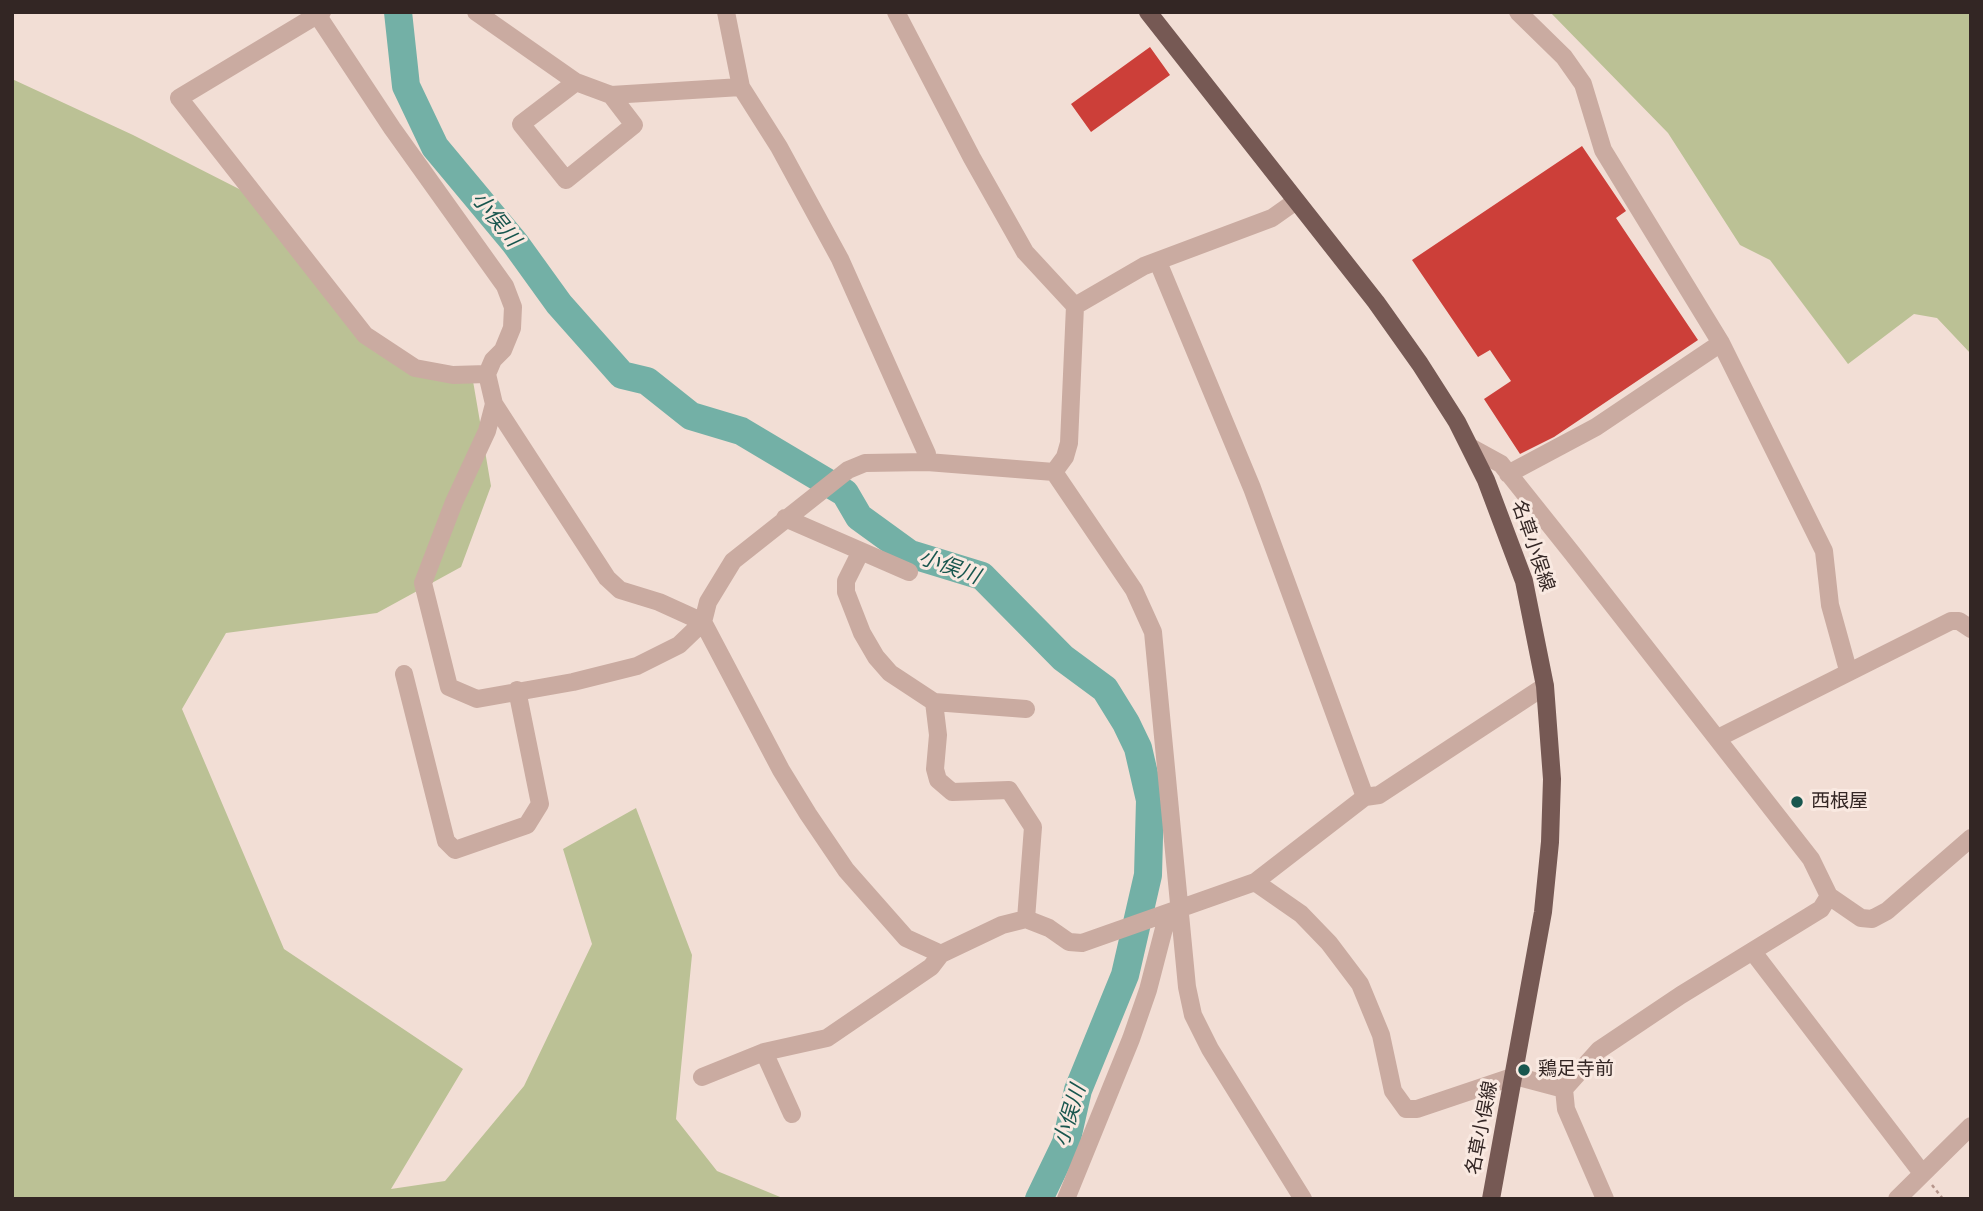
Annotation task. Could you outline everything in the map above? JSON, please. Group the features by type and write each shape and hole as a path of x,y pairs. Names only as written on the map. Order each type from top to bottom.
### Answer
{"main road":[{"name":"名草小俣線","path":"1149,12 1399,334 1470,447 1500,514 1524,581 1545,686 1552,779 1550,842 1542,912 1515,1076 1491,1199"}],"street":[{"path":"475,12 576,82 611,96 741,87"},
{"path":"726,12 741,87 779,147 840,259 927,454 927,462"},
{"path":"896,12 972,158 1025,252 1075,306 1069,443 1065,457 1054,472"},
{"path":"1518,12 1564,57 1583,84 1603,150 1721,343 1824,551 1830,605 1848,670"},
{"path":"487,374 453,375 415,368 365,335 179,98 320,14 392,128 505,286 513,307 512,328 503,350 493,360 487,374 494,404 607,578 620,590 659,602 703,622 781,770 846,870 906,937 941,954"},
{"path":"576,82 521,124 566,180 634,125 611,96"},
{"path":"1075,306 1134,271 1272,218 1296,201"},
{"path":"1158,262 1252,488 1365,797"},
{"path":"1508,474 1596,427 1721,343"},
{"path":"494,404 486,431 454,502 423,583 449,687 477,699 573,682 637,666 679,645 703,622 708,602 733,561 833,478 865,463 927,462 1054,472"},
{"path":"1470,447 1501,464 1718,737 1811,859 1829,896 1861,918 1872,919 1887,911 1971,838"},
{"path":"1054,472 1134,590 1153,632 1170,912 1193,1015 1219,1063 1303,1199"},
{"path":"785,518 909,572"},
{"path":"860,551 846,581 846,592 862,633 876,657 890,673 934,702 1026,709"},
{"path":"1718,737 1951,621 1959,621 1971,629"},
{"path":"404,674 446,841 455,850 527,825 540,804 517,690"},
{"path":"702,1077 764,1052 827,1038 931,967 941,954 1002,925 1026,919 1049,928 1069,942 1082,943 1255,882 1365,797 1379,794 1545,686"},
{"path":"934,702 938,735 935,769 938,780 952,792 1009,790 1033,827 1026,919"},
{"path":"1255,882 1301,915 1329,943 1360,984 1381,1035 1393,1091 1406,1109 1417,1109 1515,1076 1564,1089"},
{"path":"1605,1199 1566,1109 1564,1089 1599,1050 1681,995 1821,909 1829,896"},
{"path":"1066,1199 1140,1015 1170,912"},
{"path":"1753,952 1922,1173"},
{"path":"764,1052 792,1114"},
{"path":"1897,1199 1971,1126"}],"green space":[{"path":"1550,12 1971,12 1971,354 1937,318 1914,314 1848,364 1770,260 1740,245 1668,133"},
{"path":"12,79 133,135 245,192 375,352 473,381 491,486 461,567 377,613 226,633 182,709 284,949 463,1069 391,1189 445,1181 524,1086 592,944 563,849 636,808 692,955 676,1119 717,1171 785,1199 12,1199"}],"building":[{"path":"1150,47 1170,75 1091,132 1071,104"},
{"path":"1582,146 1626,211 1616,218 1698,340 1554,437 1520,454 1484,399 1511,381 1490,350 1478,357 1412,260"}],"waterway":[{"name":"小俣川","path":"398,12 406,86 435,147 515,243 559,304 622,375 647,381 691,416 741,431 845,493 859,517 910,554 982,576 1063,658 1105,689 1126,723 1138,748 1150,800 1148,875 1125,975 1078,1090 1066,1143 1039,1199"}],"place":[{"name":"西根屋","path":"1797,802"},
{"name":"鶏足寺前","path":"1524,1070"}]}
